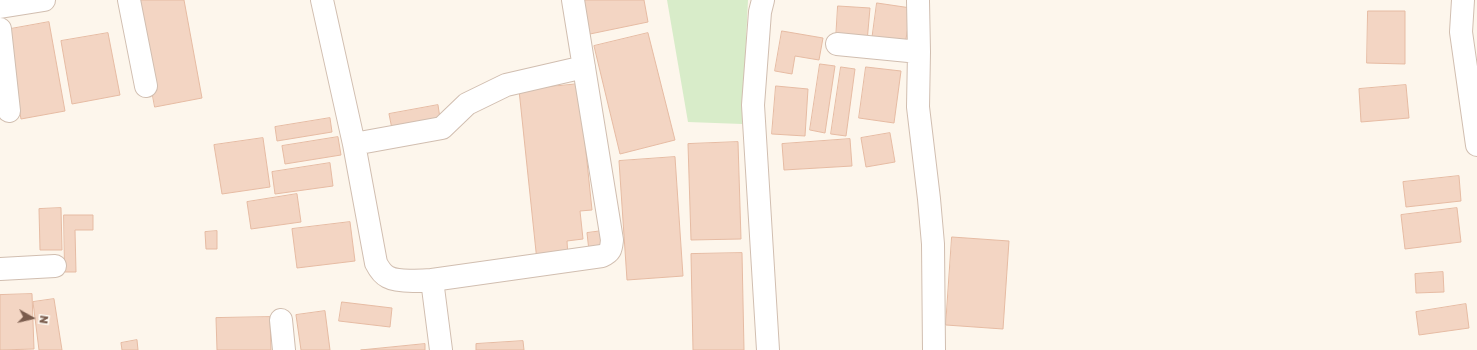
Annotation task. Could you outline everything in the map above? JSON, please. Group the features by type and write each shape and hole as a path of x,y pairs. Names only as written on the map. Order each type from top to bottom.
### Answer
{"street":[{"path":"0,7 44,0"},
{"path":"129,0 146,86"},
{"path":"322,0 354,144 376,263 382,273 390,278 422,281 602,256 612,250 612,240 573,0"},
{"path":"764,0 760,12 753,105 768,350"},
{"path":"1463,0 1461,32 1477,146"},
{"path":"918,1 918,107 933,244 934,350"},
{"path":"0,29 9,111"},
{"path":"837,44 919,52"},
{"path":"354,144 442,128 467,104 506,85 584,67"},
{"path":"0,269 55,266"},
{"path":"432,280 441,350"},
{"path":"281,320 284,350"}],"green space":[{"path":"667,0 748,0 742,124 688,122"}],"building":[{"path":"135,0 184,0 202,98 155,107"},
{"path":"583,0 644,0 648,22 590,34"},
{"path":"877,3 911,8 905,45 872,40"},
{"path":"838,6 870,8 867,42 836,39"},
{"path":"1368,11 1405,11 1405,64 1367,63"},
{"path":"49,22 65,111 21,119 5,30"},
{"path":"782,31 823,38 819,60 795,56 792,74 775,71"},
{"path":"108,33 120,95 72,104 61,41"},
{"path":"648,33 675,140 620,154 594,46"},
{"path":"820,64 835,66 825,133 810,130"},
{"path":"841,67 855,69 846,136 831,134"},
{"path":"866,67 901,71 894,123 859,118"},
{"path":"579,84 592,210 580,211 583,239 567,241 568,257 537,261 519,90"},
{"path":"1406,85 1409,118 1361,122 1359,89"},
{"path":"776,86 808,89 805,136 772,134"},
{"path":"438,105 441,125 393,134 389,114"},
{"path":"330,118 332,132 277,141 275,127"},
{"path":"890,133 895,162 866,167 861,138"},
{"path":"338,137 341,155 285,164 282,146"},
{"path":"263,138 270,187 222,194 214,145"},
{"path":"850,139 852,166 784,170 782,144"},
{"path":"738,142 741,239 691,240 688,144"},
{"path":"675,157 683,276 627,280 619,161"},
{"path":"330,163 333,186 275,194 272,172"},
{"path":"1459,176 1461,201 1406,207 1403,182"},
{"path":"297,194 301,222 251,229 247,202"},
{"path":"61,208 62,250 40,250 39,209"},
{"path":"1457,208 1461,242 1405,249 1401,215"},
{"path":"64,215 93,215 93,230 75,230 76,272 65,272"},
{"path":"350,222 355,261 297,268 292,229"},
{"path":"217,231 217,249 206,249 205,232"},
{"path":"602,231 604,249 589,251 587,233"},
{"path":"952,237 1009,241 1003,329 946,325"},
{"path":"742,253 744,350 693,350 691,254"},
{"path":"1443,272 1444,292 1416,293 1415,274"},
{"path":"32,294 34,349 0,350 0,295"},
{"path":"54,299 62,350 39,350 33,302"},
{"path":"342,302 392,308 390,327 339,321"},
{"path":"1466,304 1469,328 1419,335 1416,312"},
{"path":"325,311 330,350 301,350 296,315"},
{"path":"270,317 271,350 217,350 216,318"},
{"path":"137,340 138,350 122,350 121,343"},
{"path":"523,341 524,350 476,350 476,344"},
{"path":"425,344 425,350 361,350"}]}
